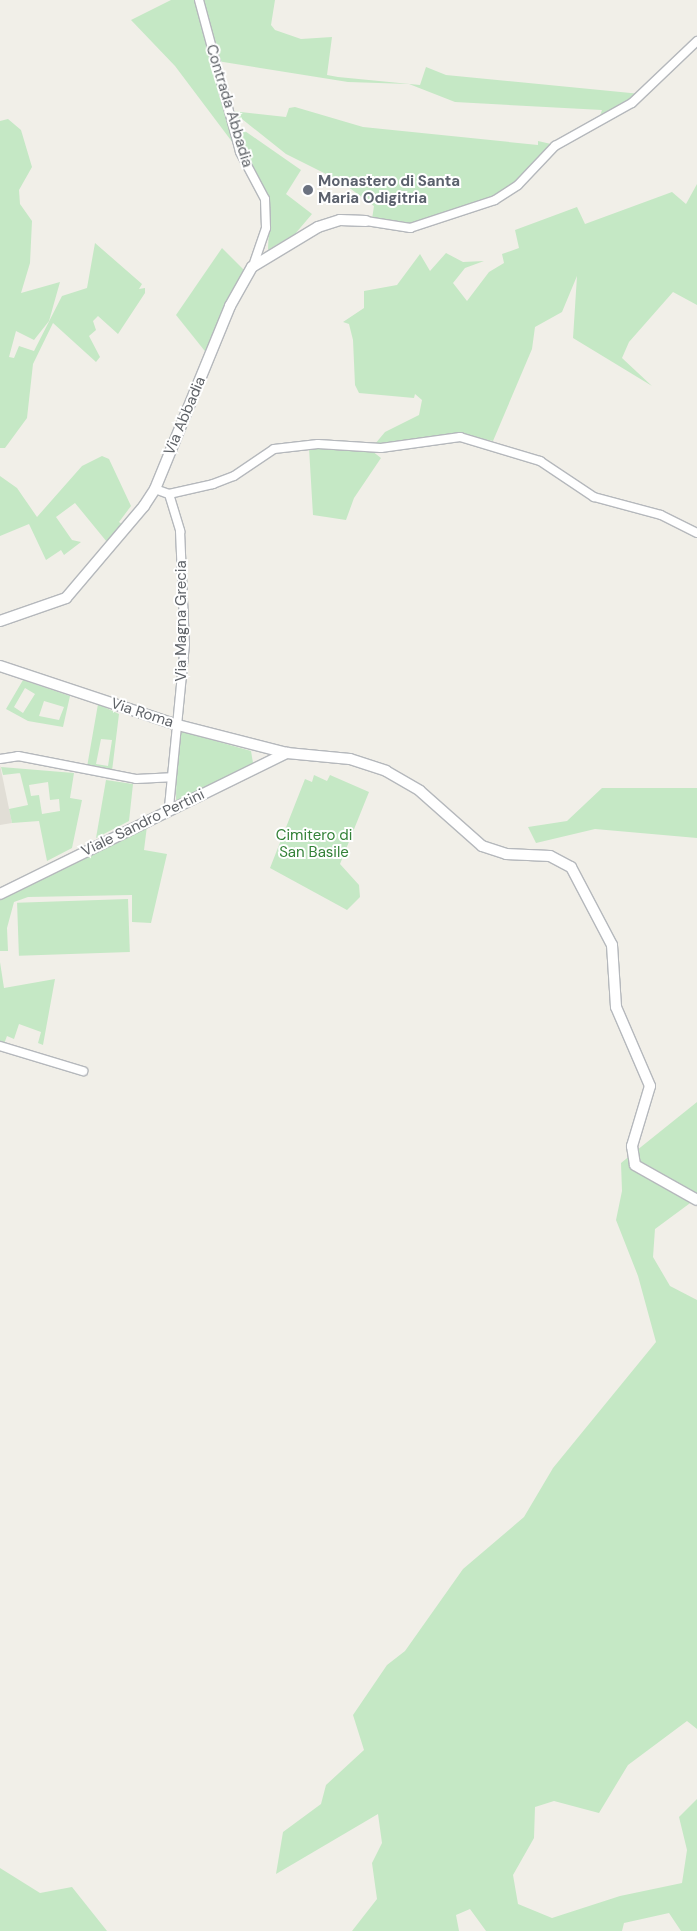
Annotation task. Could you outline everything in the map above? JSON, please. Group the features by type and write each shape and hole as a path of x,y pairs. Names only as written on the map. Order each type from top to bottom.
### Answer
{"street":[{"name":"Contrada Abbadia","path":"199,0 240,152 264,199 266,228 252,267"},
{"path":"366,221 410,228 495,200 518,185 554,146 632,103 697,41"},
{"name":"Via Abbadia","path":"0,622 66,598 155,489 230,306 252,267 318,226 340,220 366,221"},
{"path":"155,489 169,494 234,476 274,449 318,444 381,448 460,437 540,461 594,497 661,515 697,534"},
{"name":"Via Magna Grecia","path":"169,494 180,531 185,644 182,699 174,724 169,808"},
{"name":"Via Roma","path":"0,666 174,724 286,753 350,760 386,772 420,791 482,846 506,854 550,856 571,866 612,945 616,1007 650,1086 632,1146 635,1165 697,1200"},
{"name":"Viale Sandro Pertini","path":"0,894 169,808 286,753"},
{"path":"0,759 18,756 136,779 171,777"},
{"path":"0,1046 83,1071"}],"shaded area":[{"path":"0,765 12,823 0,825"}],"green space":[{"path":"171,0 195,0 236,147 175,66 131,20"},
{"path":"201,0 275,0 271,25 275,30 301,39 332,37 327,75 420,85 426,67 446,75 641,94 614,116 550,147 499,197 413,227 402,221 398,226 372,219 374,206 340,181 286,154 242,119 235,119 232,111 286,117 289,108 295,107 363,127 538,145 538,141 551,144 597,124 602,110 455,102 409,84 348,82 217,61"},
{"path":"8,119 21,130 32,167 19,190 20,204 32,221 30,263 21,293 60,282 49,321 34,340 16,331 9,357 14,358 19,346 34,351 62,296 87,288 95,243 142,284 139,289 145,288 145,293 118,334 98,316 93,321 96,330 89,336 100,357 96,362 53,323 33,364 27,418 5,448 0,448 0,121"},
{"path":"242,129 301,170 286,194 312,214 295,234 268,250 270,198 245,155 238,130"},
{"path":"697,184 697,305 673,292 629,342 622,358 652,386 573,338 577,276 562,312 535,327 532,349 493,441 459,434 375,444 385,432 419,415 422,400 415,394 414,398 359,393 355,385 353,340 349,324 343,322 364,308 364,291 397,285 420,254 430,271 446,253 463,262 484,261 465,268 453,283 467,301 489,272 504,263 502,254 519,248 515,230 577,207 585,224 672,192 686,204"},
{"path":"222,248 244,270 208,355 176,315"},
{"path":"309,448 372,451 381,458 354,498 346,520 313,515"},
{"path":"102,456 109,459 131,506 119,522 123,525 107,542 75,503 56,517 72,540 81,542 64,555 61,550 46,560 29,524 0,536 0,476 17,488 37,517 82,466"},
{"path":"23,680 70,696 63,727 28,721 6,709","holes":["25,688 35,694 23,713 14,707","44,701 64,707 59,720 39,716"]},
{"path":"98,704 119,714 112,771 87,767","holes":["101,739 112,740 108,766 96,764"]},
{"path":"177,730 251,751 253,763 176,803"},
{"path":"1,767 74,773 70,798 82,800 72,848 47,861 39,821 12,823 9,809 28,805 20,773 3,775","holes":["48,782 50,800 59,799 60,811 42,814 39,795 31,796 29,785"]},
{"name":"Cimitero di San Basile","path":"314,775 327,781 330,775 369,792 340,864 359,885 360,897 347,910 270,868 305,779 312,782"},
{"path":"106,780 133,784 129,821 96,838"},
{"path":"602,788 697,788 697,838 595,829 536,843 528,827 567,821"},
{"path":"147,826 144,850 167,854 151,923 132,922 132,895 28,897 14,902 7,928 8,951 0,951 0,900"},
{"path":"128,899 130,952 19,956 17,903"},
{"path":"0,962 4,988 55,979 43,1045 38,1043 41,1032 19,1024 14,1039 7,1036 4,1044 0,1043"},
{"path":"697,1102 697,1198 655,1229 653,1257 670,1286 697,1300 697,1729 687,1721 628,1765 599,1813 554,1801 535,1807 534,1838 513,1875 518,1904 552,1918 620,1896 682,1883 687,1850 679,1817 697,1799 697,1931 681,1931 669,1913 624,1923 622,1931 486,1931 470,1909 456,1915 459,1931 352,1931 377,1899 372,1863 382,1843 378,1814 276,1874 283,1832 321,1804 326,1785 364,1750 353,1715 387,1665 405,1651 463,1569 524,1517 553,1468 656,1342 638,1276 616,1220 622,1191 621,1163"},
{"path":"0,1868 40,1893 72,1887 107,1931 0,1931"}],"place":[{"name":"Monastero di Santa Maria Odigitria","path":"308,190"}]}
